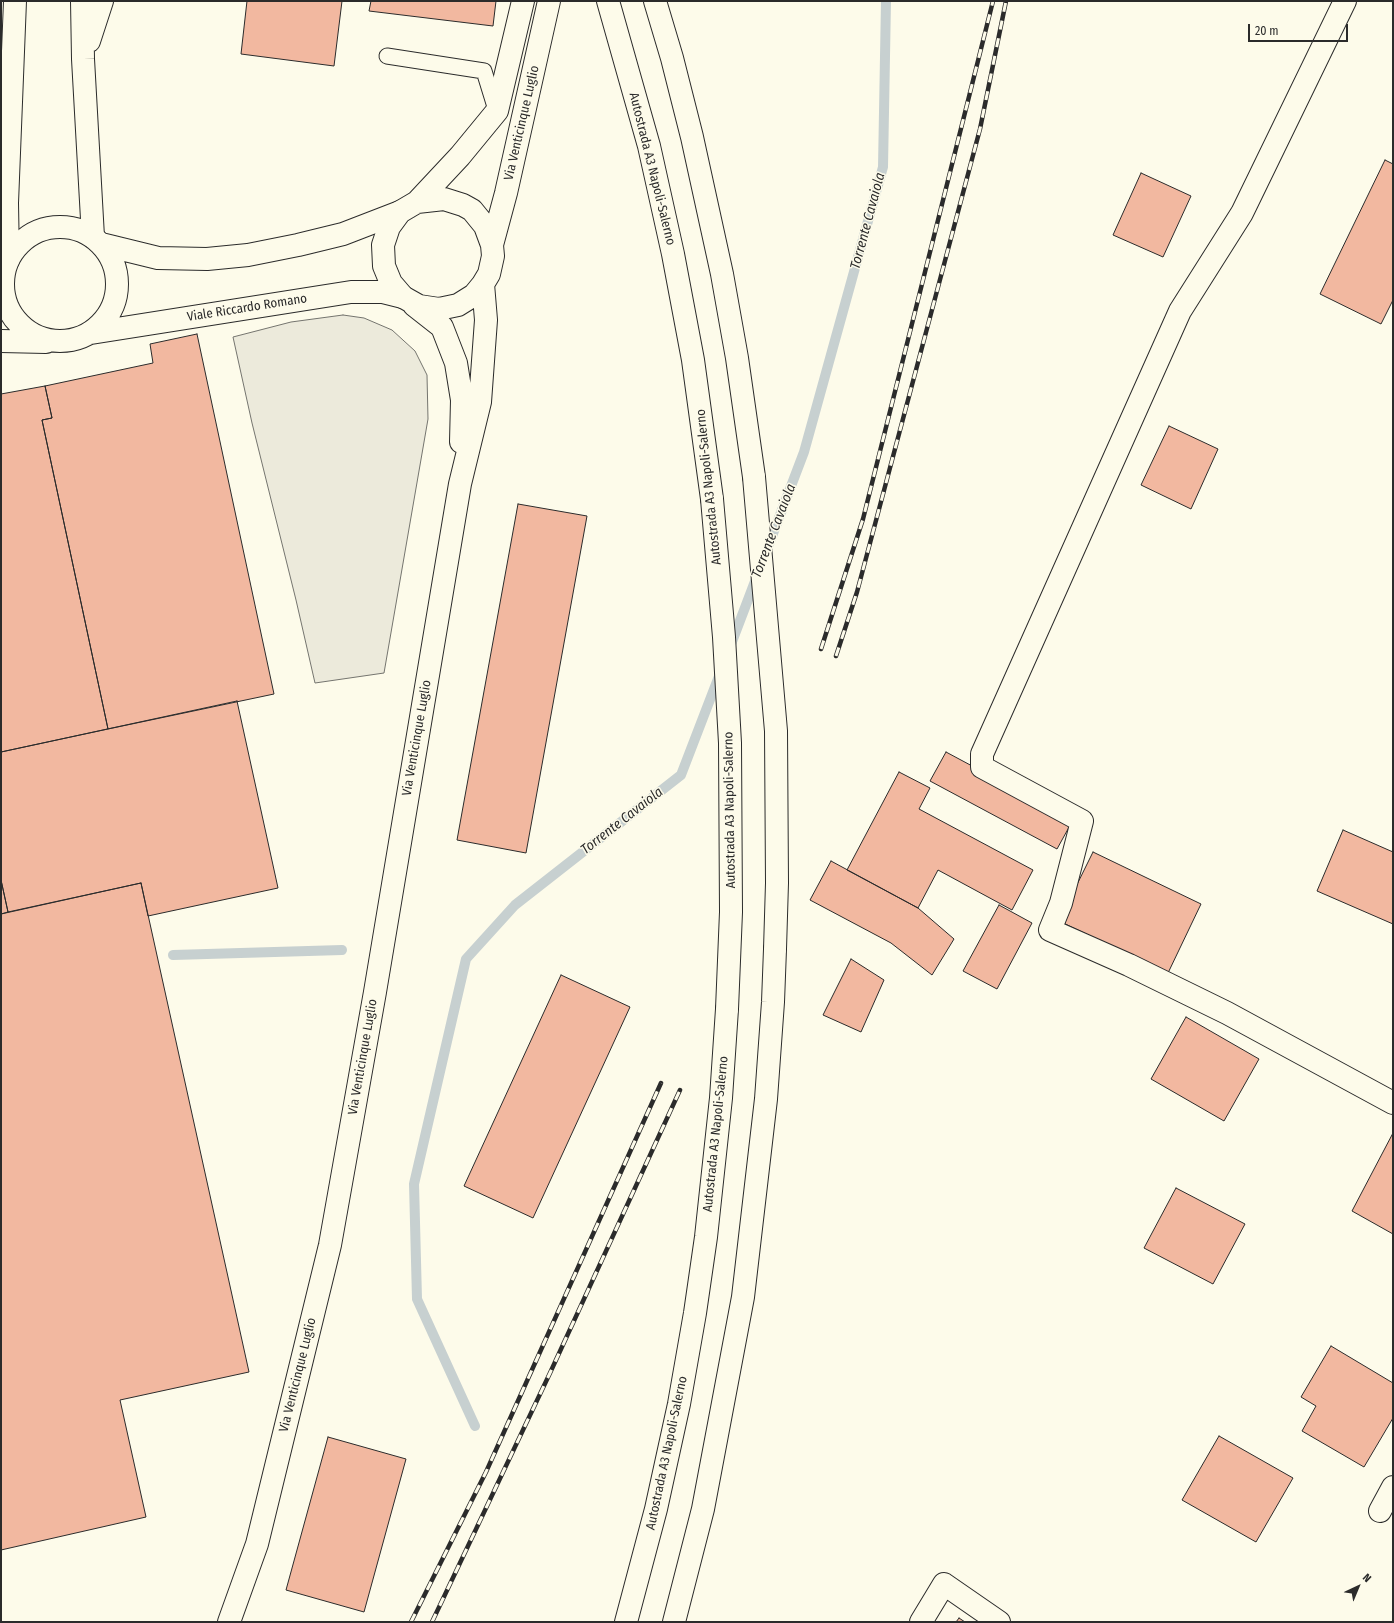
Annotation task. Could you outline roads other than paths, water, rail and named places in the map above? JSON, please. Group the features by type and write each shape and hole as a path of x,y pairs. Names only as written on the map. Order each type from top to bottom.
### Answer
{"main road":[{"path":"4,268 15,1"},
{"path":"82,1 83,59 97,240"},
{"path":"83,59 102,1"},
{"name":"Via Venticinque Luglio","path":"460,484 462,400 456,363 442,327 403,297 391,283 384,266 383,244 389,227 460,156 496,111 523,1"},
{"name":"Via Venticinque Luglio","path":"492,245 506,193 549,1"},
{"name":"Autostrada A3 Napoli-Salerno","path":"608,1 649,146 673,254 694,360 712,499 724,637 730,743 731,912 727,1009 720,1113 706,1237 695,1313 679,1404 661,1487 626,1622"},
{"path":"655,1 672,58 692,136 722,274 737,358 754,477 776,731 777,883 773,1002 766,1099 743,1297 703,1509 674,1622"},
{"path":"1345,1 1242,213 1180,312 982,754 982,767 1082,821 1061,903 1050,930 1129,965 1227,1013 1393,1103"},
{"name":"Via Venticinque Luglio","path":"403,297 419,306 439,309 458,305 474,295 484,284 489,274 493,256 492,245 485,226 472,210 463,205 444,199 408,207"},
{"name":"Viale Riccardo Romano","path":"57,342 37,337 20,326 9,310 3,291 4,268 19,243 35,232 55,226 75,228 97,240 158,258 206,259 248,255 335,236 408,207"},
{"name":"Viale Riccardo Romano","path":"91,333 102,324 111,312 117,298 118,283 116,269 111,255 97,240"},
{"name":"Via Venticinque Luglio","path":"229,1622 257,1544 330,1245 375,992 460,484 480,402 486,320 484,284"},
{"name":"Viale Riccardo Romano","path":"1,341 57,342 75,340 91,333 351,292 383,292 403,297"},
{"path":"1380,1512 1393,1487"},
{"path":"921,1622 944,1584 999,1622"}],"lane":[{"path":"387,56 484,71 496,111"}],"waterway":[{"name":"Torrente Cavaiola","path":"766,552 804,452 883,167 886,1"},
{"name":"Torrente Cavaiola","path":"730,647 757,576"},
{"path":"475,1426 417,1299 414,1184 466,959 515,905 681,775 721,671"},
{"path":"173,955 342,950"}],"railway":[{"path":"821,649 863,519 993,1"},
{"path":"836,656 857,592 980,129 1006,1"},
{"path":"411,1622 486,1472 661,1083"},
{"path":"432,1622 550,1373 680,1090"}]}
